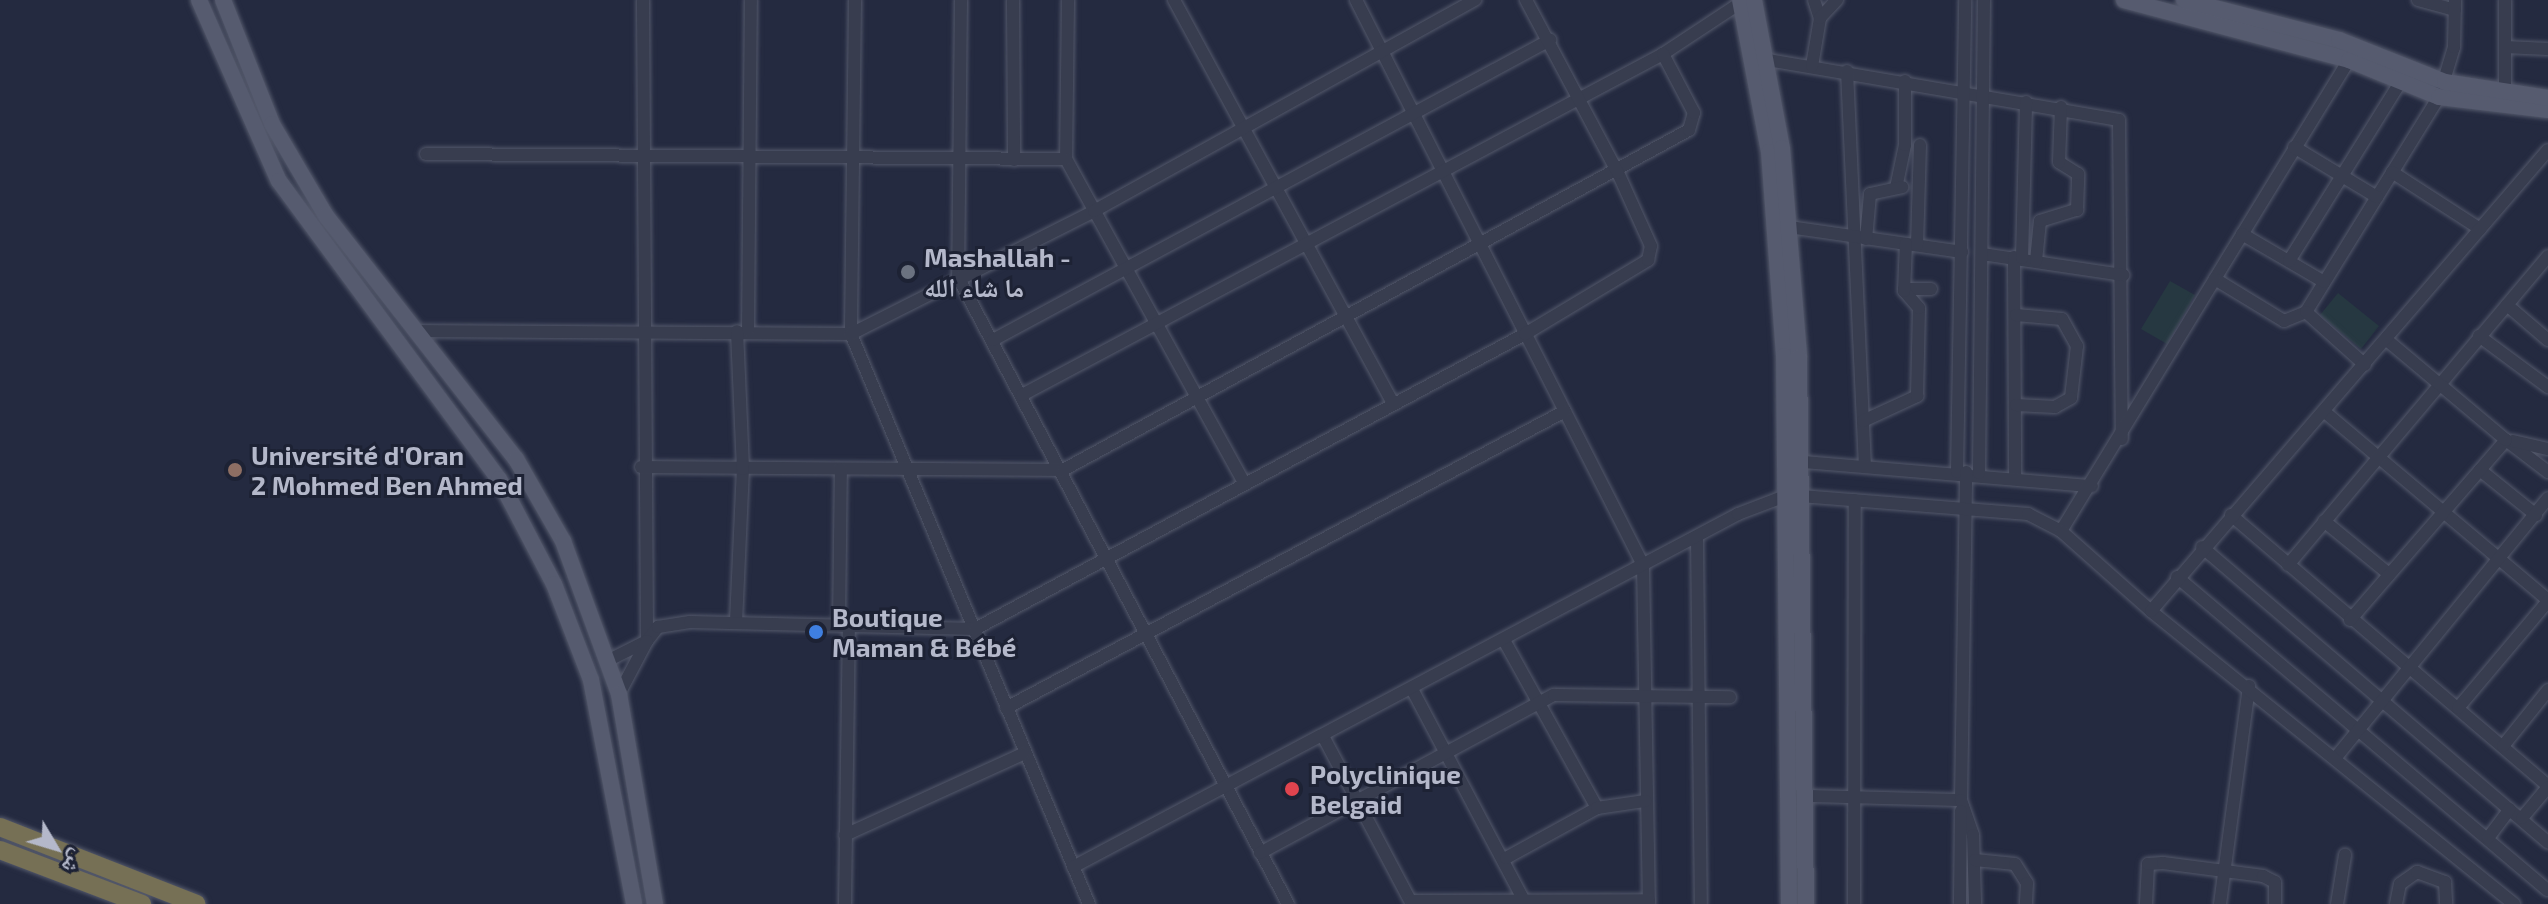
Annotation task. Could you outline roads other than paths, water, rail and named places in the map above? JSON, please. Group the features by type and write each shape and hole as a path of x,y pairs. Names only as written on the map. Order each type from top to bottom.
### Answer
{"highway":[{"path":"0,827 196,904"},
{"path":"0,850 142,904"}],"main road":[{"path":"199,0 279,181 499,479 554,584 591,680 634,904"},
{"path":"223,0 272,124 318,203 527,478 563,541 619,694 655,904"},
{"path":"2124,0 2349,60 2401,81 2548,110"},
{"path":"2184,0 2339,40 2442,90 2548,98"},
{"path":"1745,1 1768,60 1789,227 1796,461 1789,904"},
{"path":"1745,1 1769,152 1796,461"},
{"path":"1796,495 1806,796 1806,904"}],"street":[{"path":"619,694 647,641 641,467 647,330 642,155 643,0"},
{"path":"736,622 743,469 742,331 751,0"},
{"path":"855,0 851,334 906,472 975,629 1023,754 1089,904"},
{"path":"961,0 958,277 1063,470 1288,904"},
{"path":"1013,0 1014,160"},
{"path":"1068,0 1066,159 1244,483"},
{"path":"1174,0 1248,125 1352,317 1393,403"},
{"path":"1324,738 1411,902 1649,902 1643,565 1356,0"},
{"path":"417,331 647,330 851,334 958,277 1094,211 1475,0"},
{"path":"609,660 647,641 668,624 736,622 975,629 1525,334 1650,256 1618,173 1550,40 1526,0"},
{"path":"1812,66 1820,18 1814,0"},
{"path":"1820,18 1837,0"},
{"path":"1965,0 1962,252 1967,472"},
{"path":"1960,904 1963,509 1982,254 1984,0"},
{"path":"2215,279 2284,321 2306,312 2442,90 2455,5 2418,0"},
{"path":"2505,0 2505,94"},
{"path":"1022,395 1663,54 1745,1"},
{"path":"993,340 1281,186 1412,111 1550,40"},
{"path":"2505,47 2548,49"},
{"path":"641,467 906,472 1063,470 1200,401 1618,173 1696,124 1663,54"},
{"path":"1768,60 2107,113 2122,126 2122,439"},
{"path":"2061,531 2122,439 2294,147 2349,60"},
{"path":"1847,71 1860,238 1865,465"},
{"path":"1860,238 1870,194 1899,188 1905,145 1905,81"},
{"path":"2289,261 2401,81"},
{"path":"2015,477 2016,315 2026,102"},
{"path":"2036,261 2040,221 2077,210 2078,174 2059,162 2061,107"},
{"path":"1863,421 1917,396 1919,308 1904,289 1920,145"},
{"path":"2294,147 2377,197"},
{"path":"2151,611 2202,547 2326,413 2548,150"},
{"path":"426,154 747,159 853,157 960,162 1066,159"},
{"path":"2392,172 2480,229"},
{"path":"1789,227 1962,252"},
{"path":"2242,234 2324,282"},
{"path":"1982,254 2123,275"},
{"path":"2288,565 2377,455 2548,256"},
{"path":"1904,289 1931,289"},
{"path":"2507,305 2548,340"},
{"path":"2306,312 2365,365"},
{"path":"2016,315 2062,319 2077,346 2071,398 2055,407 2016,405"},
{"path":"2479,336 2548,387"},
{"path":"2387,340 2548,472"},
{"path":"1006,708 1148,636 1565,411"},
{"path":"2326,413 2377,455 2442,516 2548,601 2458,708"},
{"path":"2506,440 2548,449"},
{"path":"2350,620 2506,440"},
{"path":"1796,461 1967,472 2092,486"},
{"path":"841,469 845,904"},
{"path":"2480,470 2541,514"},
{"path":"1073,867 1228,790 1643,565 1796,495 2028,514 2061,531 2151,611 2337,756 2514,904"},
{"path":"2337,756 2496,561 2541,514 2548,498"},
{"path":"1854,904 1855,500"},
{"path":"2231,515 2350,620 2411,667 2547,784 2522,818"},
{"path":"2324,521 2389,574"},
{"path":"1697,538 1701,904"},
{"path":"2202,547 2548,842"},
{"path":"2177,577 2548,890"},
{"path":"1505,642 1597,808"},
{"path":"2220,904 2249,686"},
{"path":"2503,746 2548,690"},
{"path":"1413,691 1506,858 1525,903"},
{"path":"1260,853 1562,692 1730,697"},
{"path":"845,835 1023,754"},
{"path":"1806,796 1961,800"},
{"path":"1961,800 1975,860 1975,904"},
{"path":"1506,858 1597,808 1645,801"},
{"path":"2488,838 2510,809"},
{"path":"2337,904 2345,855"},
{"path":"1975,860 2015,864 2027,883 2026,904"},
{"path":"2146,904 2148,864 2225,869 2274,880 2275,904"},
{"path":"2396,904 2400,884 2417,872 2445,882 2446,904"}],"place":[{"name":"Mashallah - ما شاء الله","path":"908,272"},
{"name":"Université d'Oran 2 Mohmed Ben Ahmed","path":"235,470"},
{"name":"Boutique Maman & Bébé","path":"816,632"},
{"name":"Polyclinique Belgaid","path":"1292,789"}]}
